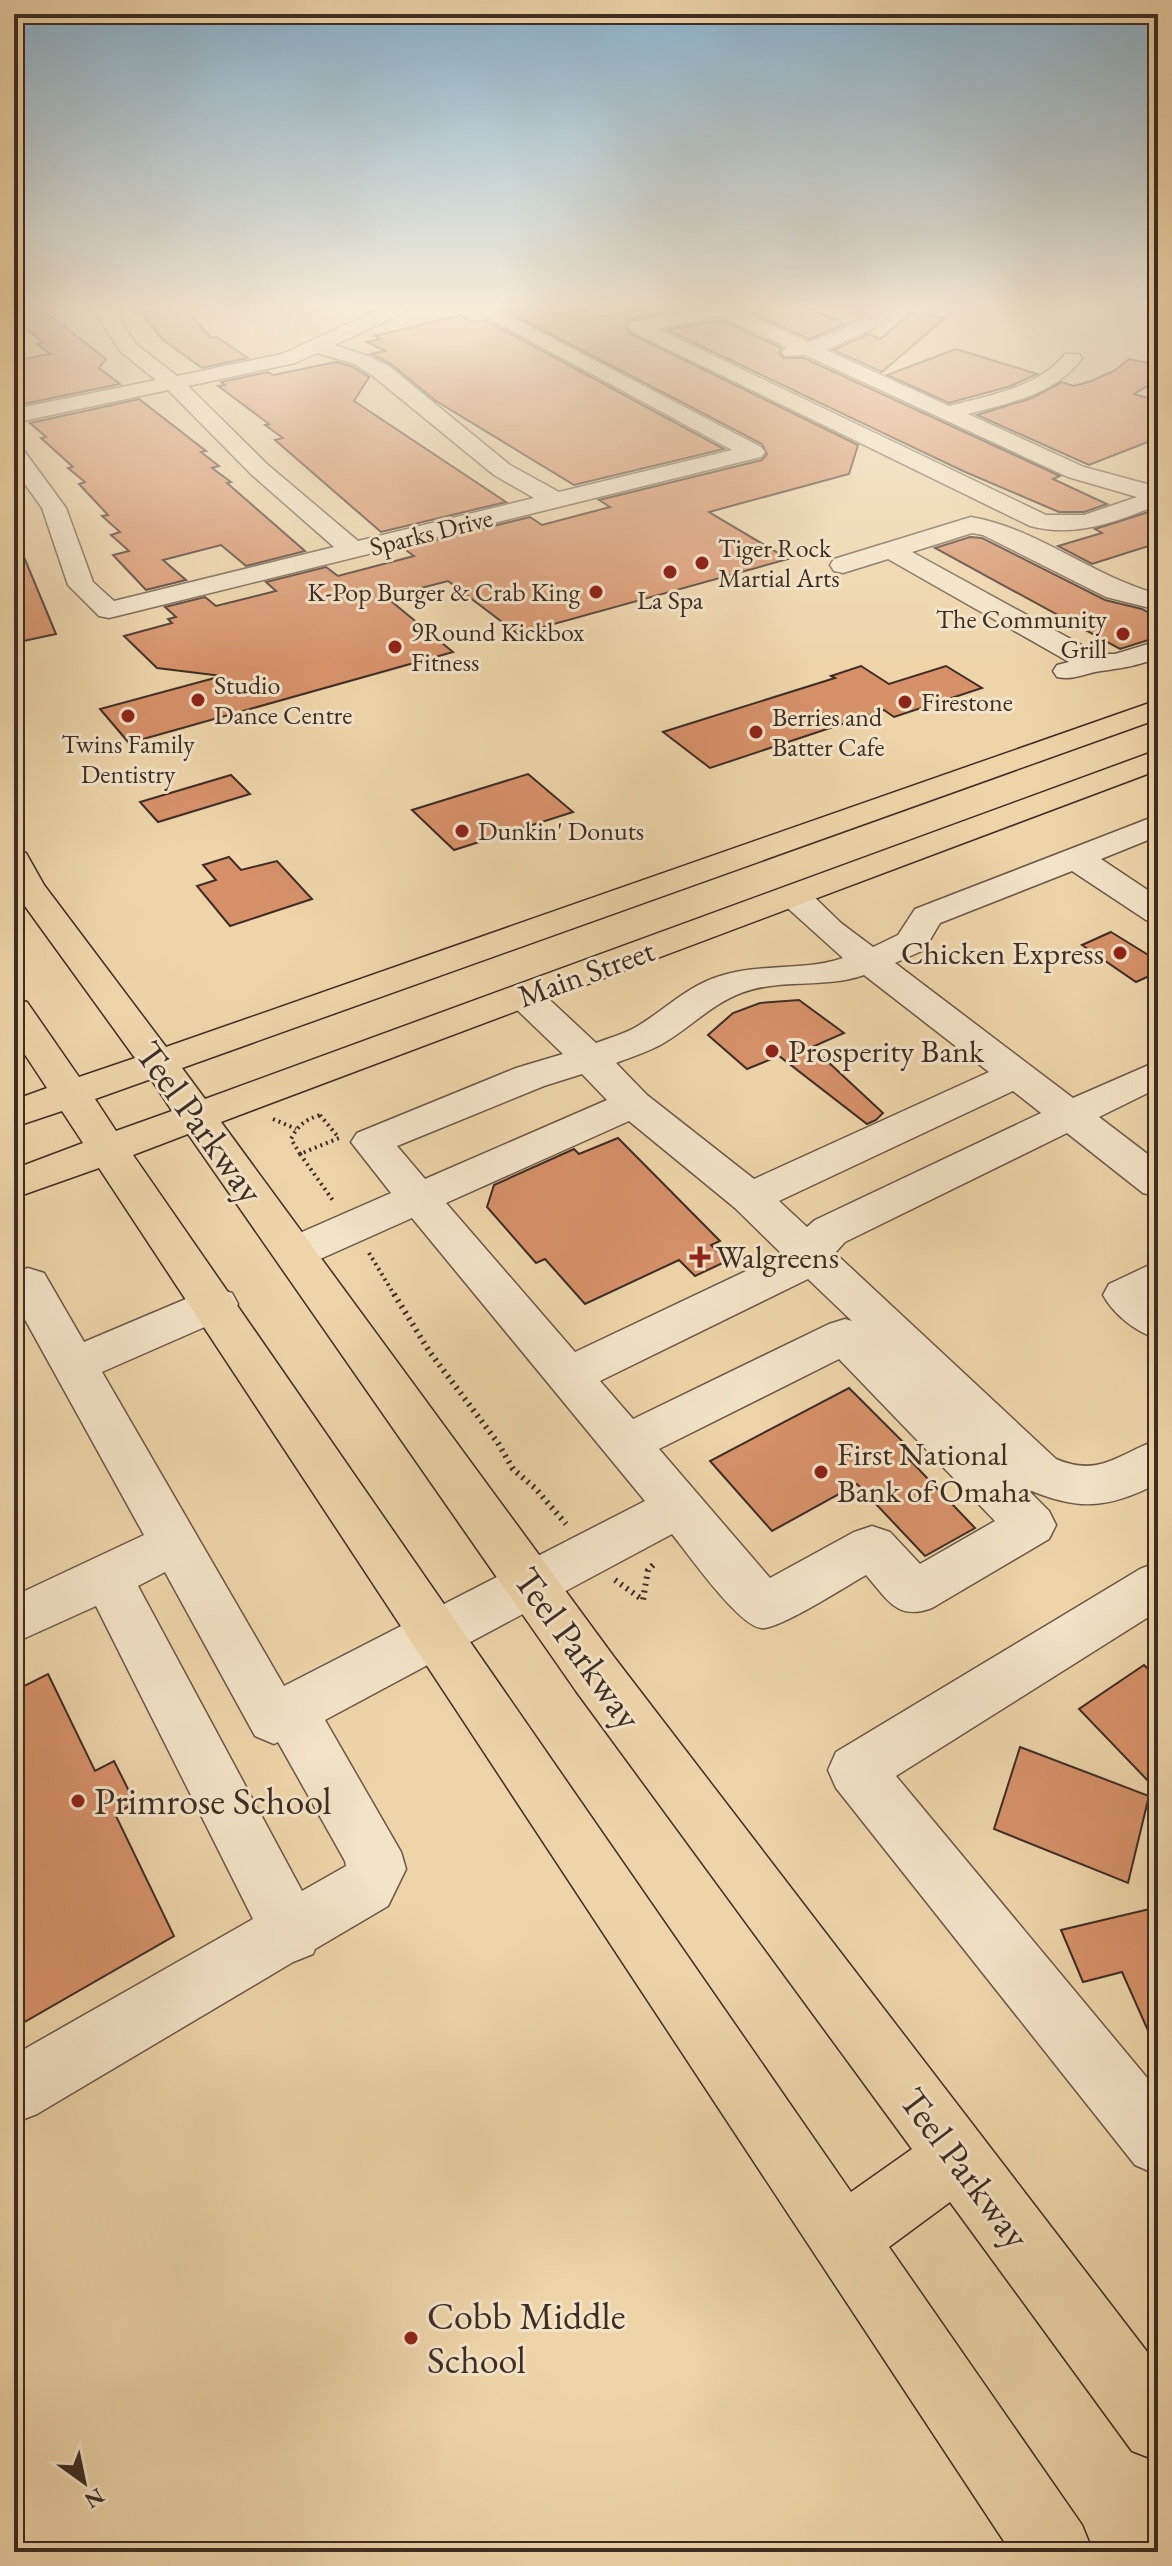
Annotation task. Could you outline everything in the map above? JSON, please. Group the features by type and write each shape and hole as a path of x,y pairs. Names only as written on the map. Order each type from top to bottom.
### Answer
{"main road":[{"name":"Main Street","path":"14,1114 1158,709"},
{"path":"1121,722 1158,743"},
{"name":"Main Street","path":"14,1184 1158,759"},
{"path":"743,857 794,896"},
{"name":"Teel Parkway","path":"14,860 37,899 158,1062 530,1584 1158,2425"},
{"path":"14,1010 216,1304 1055,2552"},
{"path":"845,2237 957,2157"}],"street":[{"path":"218,428 260,470 354,551"},
{"path":"450,428 502,470 556,501"},
{"name":"Sparks Drive","path":"14,453 54,508 81,585 109,610 753,452 707,428"},
{"path":"847,428 1053,526 1091,520 1158,496"},
{"path":"979,428 1076,472 1158,496"},
{"path":"1122,487 1158,467"},
{"path":"843,565 971,525 990,528 1115,591 1158,602"},
{"path":"890,550 1094,664"},
{"path":"1066,681 1066,671 1094,664 1117,663 1158,649"},
{"path":"626,1444 845,1336 1031,1525 914,1593 872,1547 763,1607 371,1142 530,1077 590,1059 648,1036 700,998 731,984 762,977 835,973 908,945 927,916 1076,858 1149,837"},
{"path":"1076,858 1158,913"},
{"path":"794,896 829,930 1015,1075 1070,1115 1141,1149 1158,1183"},
{"path":"524,996 633,1104 750,1198 1039,1473 1066,1486 1095,1486 1126,1478 1158,1459"},
{"path":"568,1376 812,1258 816,1243 830,1231 1158,1073"},
{"path":"750,1198 1015,1075"},
{"path":"294,1253 633,1104"},
{"path":"1158,1277 1125,1295 1158,1322"},
{"path":"14,1290 28,1284 274,1719 591,1552 692,1520"},
{"path":"74,1365 216,1304"},
{"path":"14,1621 175,1544"},
{"path":"107,1577 292,1933"},
{"path":"1158,1584 856,1770 1158,2142"},
{"path":"14,2091 292,1933 367,1886 377,1869 372,1852 290,1711"}],"path":[{"path":"300,1154 339,1138 320,1115 305,1120 296,1129 291,1139 300,1154 399,1300 400,1307 421,1333 429,1351 498,1443 513,1469 535,1488 616,1581 643,1600 650,1566 692,1520"},
{"path":"264,1116 296,1129"}],"building":[{"path":"35,428 176,428 206,451 201,452 219,466 212,468 231,482 227,483 305,551 246,566 221,545 163,560 186,580 146,590 113,555 129,551 111,535 120,532 102,516 108,515 79,484 85,482 68,468 73,467 41,438 46,437"},
{"path":"269,428 394,428 506,502 381,532 275,440 283,438"},
{"path":"480,428 685,428 724,449 574,485"},
{"path":"731,428 823,428 858,445 849,474 709,512 788,559 518,634 448,581 386,597 453,652 129,743 100,709 222,676 157,668 124,636 172,623 168,619 176,617 165,607 205,597 216,606 276,591 266,582 326,567 338,576 414,556 403,548 530,517 542,525 610,507 599,500 762,460 767,454 762,444"},
{"path":"872,428 955,428 1060,476 1053,479 1107,504 1084,512 1059,512"},
{"path":"1006,428 1158,428 1158,438 1089,465"},
{"path":"1158,509 1158,543 1092,564 1058,546 1102,533 1095,529"},
{"path":"14,533 56,634 14,643"},
{"path":"970,537 982,538 1105,600 1142,609 1158,618 1158,637 1120,649 935,548"},
{"path":"861,666 889,684 946,666 982,688 894,717 884,710 710,768 663,732 835,678 831,676"},
{"path":"528,774 573,812 454,850 412,810"},
{"path":"231,775 250,794 158,822 140,802"},
{"path":"229,857 241,870 277,861 312,899 230,926 197,886 216,880 203,865"},
{"name":"Chicken Express","path":"1111,932 1158,961 1158,972 1136,982 1082,945"},
{"name":"Prosperity Bank","path":"799,1000 844,1033 812,1047 883,1113 876,1120 867,1124 779,1056 747,1069 708,1035 733,1013 760,1003"},
{"name":"Walgreens","path":"618,1138 720,1241 711,1245 727,1261 695,1276 679,1260 585,1304 545,1259 536,1263 487,1207 494,1185 574,1149 579,1154"},
{"name":"First National Bank of Omaha","path":"849,1388 914,1453 907,1457 975,1528 925,1556 857,1484 772,1531 710,1461"},
{"path":"1144,1665 1158,1679 1158,1760 1152,1785 1079,1709"},
{"name":"Primrose School","path":"48,1674 95,1771 114,1761 135,1803 115,1814 174,1936 14,2028 14,1916 23,1911 14,1889 14,1691"},
{"path":"1020,1747 1149,1796 1128,1883 994,1829"},
{"path":"1158,1907 1158,2053 1122,1972 1083,1982 1061,1930"}],"place":[{"name":"Tiger Rock Martial Arts","path":"702,563"},
{"name":"La Spa","path":"670,572"},
{"name":"K-Pop Burger & Crab King","path":"596,592"},
{"name":"The Community Grill","path":"1123,634"},
{"name":"9Round Kickbox Fitness","path":"395,647"},
{"name":"Studio Dance Centre","path":"198,700"},
{"name":"Firestone","path":"905,702"},
{"name":"Twins Family Dentistry","path":"128,716"},
{"name":"Berries and Batter Cafe","path":"756,732"},
{"name":"Dunkin' Donuts","path":"462,831"},
{"name":"Chicken Express","path":"1120,953"},
{"name":"Prosperity Bank","path":"772,1051"},
{"name":"Walgreens","path":"700,1257"},
{"name":"First National Bank of Omaha","path":"821,1472"},
{"name":"Primrose School","path":"78,1801"},
{"name":"Cobb Middle School","path":"411,2338"}]}
